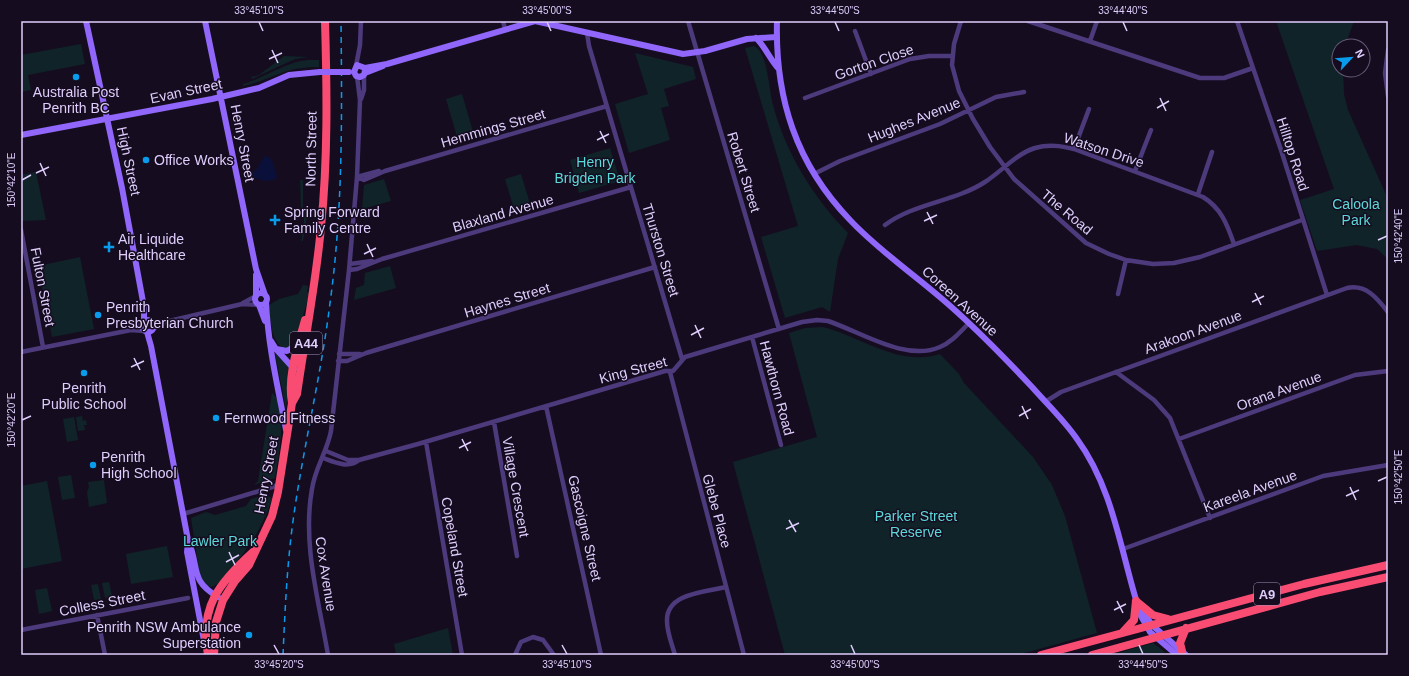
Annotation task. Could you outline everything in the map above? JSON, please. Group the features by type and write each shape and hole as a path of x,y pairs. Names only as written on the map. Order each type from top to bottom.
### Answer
{"highway":[{"name":"North Street","path":"298,385 318,262 323,202 325,21"},
{"name":"North Street","path":"293,368 312,301"},
{"name":"Henry Street","path":"223,600 235,581 249,565 272,516 279,485 292,403 290,392 293,368"},
{"name":"Henry Street","path":"292,403 297,394 298,385"},
{"name":"Henry Street","path":"213,598 226,579 256,549"},
{"name":"A9","path":"1041,655 1318,580 1388,565"},
{"name":"A9","path":"1092,655 1320,592 1387,577"},
{"name":"A44","path":"210,654 205,631 206,616 213,598"},
{"name":"A44","path":"210,654 216,622 223,600"},
{"path":"1136,601 1153,615 1170,620"},
{"path":"1122,633 1134,620 1136,601"},
{"path":"1182,654 1180,642 1186,628"}],"street":[{"name":"High Street","path":"86,21 148,326 188,540"},
{"name":"Henry Street","path":"205,21 256,270 265,295"},
{"path":"360,100 354,71 360,45 361,21"},
{"path":"503,21 506,29"},
{"path":"354,71 365,72 531,21 537,21 678,54 697,53 756,38 776,37"},
{"name":"Robert Street","path":"688,21 779,329"},
{"name":"Coreen Avenue","path":"777,21 776,37 778,68 782,96 789,120 798,142 814,174 830,197 851,221 970,323 1074,434 1094,466 1110,503 1136,601 1149,625 1182,654"},
{"name":"The Road","path":"961,21 952,56 956,84 968,111 983,137 1005,167 1027,192 1079,238 1103,252 1126,260 1153,264 1180,262 1194,259 1302,220"},
{"path":"1028,21 1205,79 1224,78 1253,68"},
{"path":"1090,41 1097,21"},
{"name":"Hilltop Road","path":"1237,21 1281,150 1327,295"},
{"path":"855,31 871,74"},
{"name":"Thurston Street","path":"587,33 589,46 682,359"},
{"path":"756,38 778,68"},
{"path":"1388,50 1385,73 1388,96"},
{"name":"Gorton Close","path":"805,98 916,58 952,56"},
{"path":"354,71 361,65 365,72 364,90 360,100"},
{"name":"Evan Street","path":"21,135 259,88 289,75 354,71"},
{"name":"Hughes Avenue","path":"814,174 840,162 933,127 996,97 1024,92"},
{"name":"Cox Avenue","path":"328,655 309,548 308,532 313,482 326,451 331,431 350,264 357,177 360,100"},
{"name":"Hemmings Street","path":"357,177 365,173 385,171 607,106"},
{"path":"1074,149 1089,109"},
{"path":"1135,172 1150,130"},
{"name":"Watson Drive","path":"885,225 903,213 975,187 1022,154 1038,148 1053,145 1074,149 1198,194 1208,200 1220,211 1234,244"},
{"path":"1198,194 1212,152"},
{"name":"Blaxland Avenue","path":"349,270 357,269 382,260 631,187"},
{"name":"Fulton Street","path":"21,230 43,348"},
{"name":"Blaxland Avenue","path":"350,264 382,260"},
{"path":"1118,294 1126,260"},
{"name":"Haynes Street","path":"338,361 347,361 366,353 655,268"},
{"name":"Henry Street","path":"256,270 256,296"},
{"name":"Arakoon Avenue","path":"1045,402 1061,392 1349,288 1362,288 1374,296 1388,312"},
{"path":"242,304 261,294 265,295 267,324 287,434"},
{"path":"256,296 255,300 259,305 267,324"},
{"path":"21,352 131,330 242,304 262,305 266,302"},
{"name":"King Street","path":"326,451 348,460 358,460 426,442 665,371 670,372 677,368 682,359 802,322 823,320 899,348 919,351 932,350 946,344 970,323"},
{"path":"269,336 276,350 293,368 298,376 298,385"},
{"name":"Hawthorn Road","path":"752,337 781,445"},
{"path":"276,350 287,351 299,344"},
{"name":"Haynes Street","path":"339,354 366,353"},
{"name":"Orana Avenue","path":"1179,439 1359,373 1388,370"},
{"name":"Glebe Place","path":"670,372 744,655"},
{"path":"1116,372 1162,408 1170,418 1210,518"},
{"name":"Gascoigne Street","path":"546,406 601,655"},
{"name":"Village Crescent","path":"494,422 517,556"},
{"name":"Copeland Street","path":"426,442 462,655"},
{"name":"King Street","path":"323,458 347,465 358,460"},
{"name":"Kareela Avenue","path":"1123,549 1323,476 1388,465"},
{"path":"183,514 279,485"},
{"path":"188,540 193,551 198,579 213,598 223,600"},
{"path":"188,540 187,552 201,629 210,654"},
{"path":"674,655 667,624 668,613 672,606 681,599 726,587"},
{"name":"Colless Street","path":"21,630 188,598"},
{"path":"97,615 105,655"},
{"path":"514,655 521,642 533,637 543,640 554,655"}],"green space":[{"name":"Caloola Park","path":"1276,21 1354,21 1348,38 1331,38 1331,78 1343,78 1344,94 1348,110 1388,199 1388,259 1377,249 1356,245 1317,251 1300,200 1334,189"},
{"path":"81,44 85,64 28,75 31,90 21,92 21,55"},
{"path":"754,46 759,50 765,64 773,105 785,141 793,158 824,205 848,233 838,259 830,312 822,307 785,318 761,237 798,226 745,48"},
{"path":"635,53 693,67 696,79 664,89 669,106 661,108 670,140 629,153 615,104 648,94"},
{"path":"284,56 308,57 295,59 252,79 251,77 259,75"},
{"path":"308,60 319,60 319,67 307,67 288,71 243,86 243,84 283,67"},
{"path":"462,94 474,135 458,140 446,99"},
{"name":"Henry Brigden Park","path":"610,148 620,181 579,193 570,160"},
{"path":"36,172 46,220 21,221 21,175"},
{"path":"521,174 531,207 515,212 505,179"},
{"path":"384,179 391,201 362,209 364,185"},
{"path":"300,180 303,180 303,209 308,210 303,241 300,240 302,239 302,229 304,229 304,210 301,210"},
{"path":"80,257 94,329 52,337 38,266"},
{"path":"390,266 396,288 354,300 356,288 364,285 365,273"},
{"path":"303,285 308,286 307,292 310,293 295,342 293,345 285,349 280,346 274,336 269,305 279,299 298,294"},
{"name":"Parker Street Reserve","path":"823,327 895,354 909,357 925,357 940,354 959,374 964,383 1033,457 1052,485 1065,516 1097,633 1017,655 785,655 733,462 817,437 789,333 805,328"},
{"path":"276,353 291,369 286,409 275,354"},
{"path":"272,393 277,399 281,420 280,446 275,478 254,485 258,481"},
{"path":"82,416 83,421 86,420 87,425 84,425 85,430 78,431 76,417"},
{"path":"74,417 78,440 67,442 63,419"},
{"path":"71,475 75,498 62,500 58,477"},
{"path":"104,480 107,503 89,507 87,492 89,487 88,482"},
{"path":"47,481 62,561 21,569 21,486"},
{"name":"Lawler Park","path":"267,494 272,499 259,530 241,556 220,582 211,587 207,586 200,576 191,518 206,512 215,515 246,506 251,499"},
{"path":"167,546 173,577 131,584 126,554"},
{"path":"109,582 112,596 105,598 102,583"},
{"path":"98,584 101,599 94,600 91,585"},
{"path":"47,588 52,611 39,614 35,590"},
{"path":"448,628 453,655 396,655 394,644"},
{"path":"1153,643 1165,652 1162,655 1110,655"}],"shaded area":[{"path":"265,155 272,160 277,177 274,180 264,181 251,176 251,173 257,169"}],"railway":[{"path":"283,655 285,604 293,521 322,358 334,268 341,162 341,21"}],"place":[{"name":"Australia Post Penrith BC","path":"76,77"},
{"name":"Office Works","path":"146,160"},
{"name":"Spring Forward Family Centre","path":"275,220"},
{"name":"Air Liquide Healthcare","path":"109,247"},
{"name":"Penrith Presbyterian Church","path":"98,315"},
{"name":"Penrith Public School","path":"84,373"},
{"name":"Fernwood Fitness","path":"216,418"},
{"name":"Penrith High School","path":"93,465"},
{"name":"Penrith NSW Ambulance Superstation","path":"249,635"}]}
